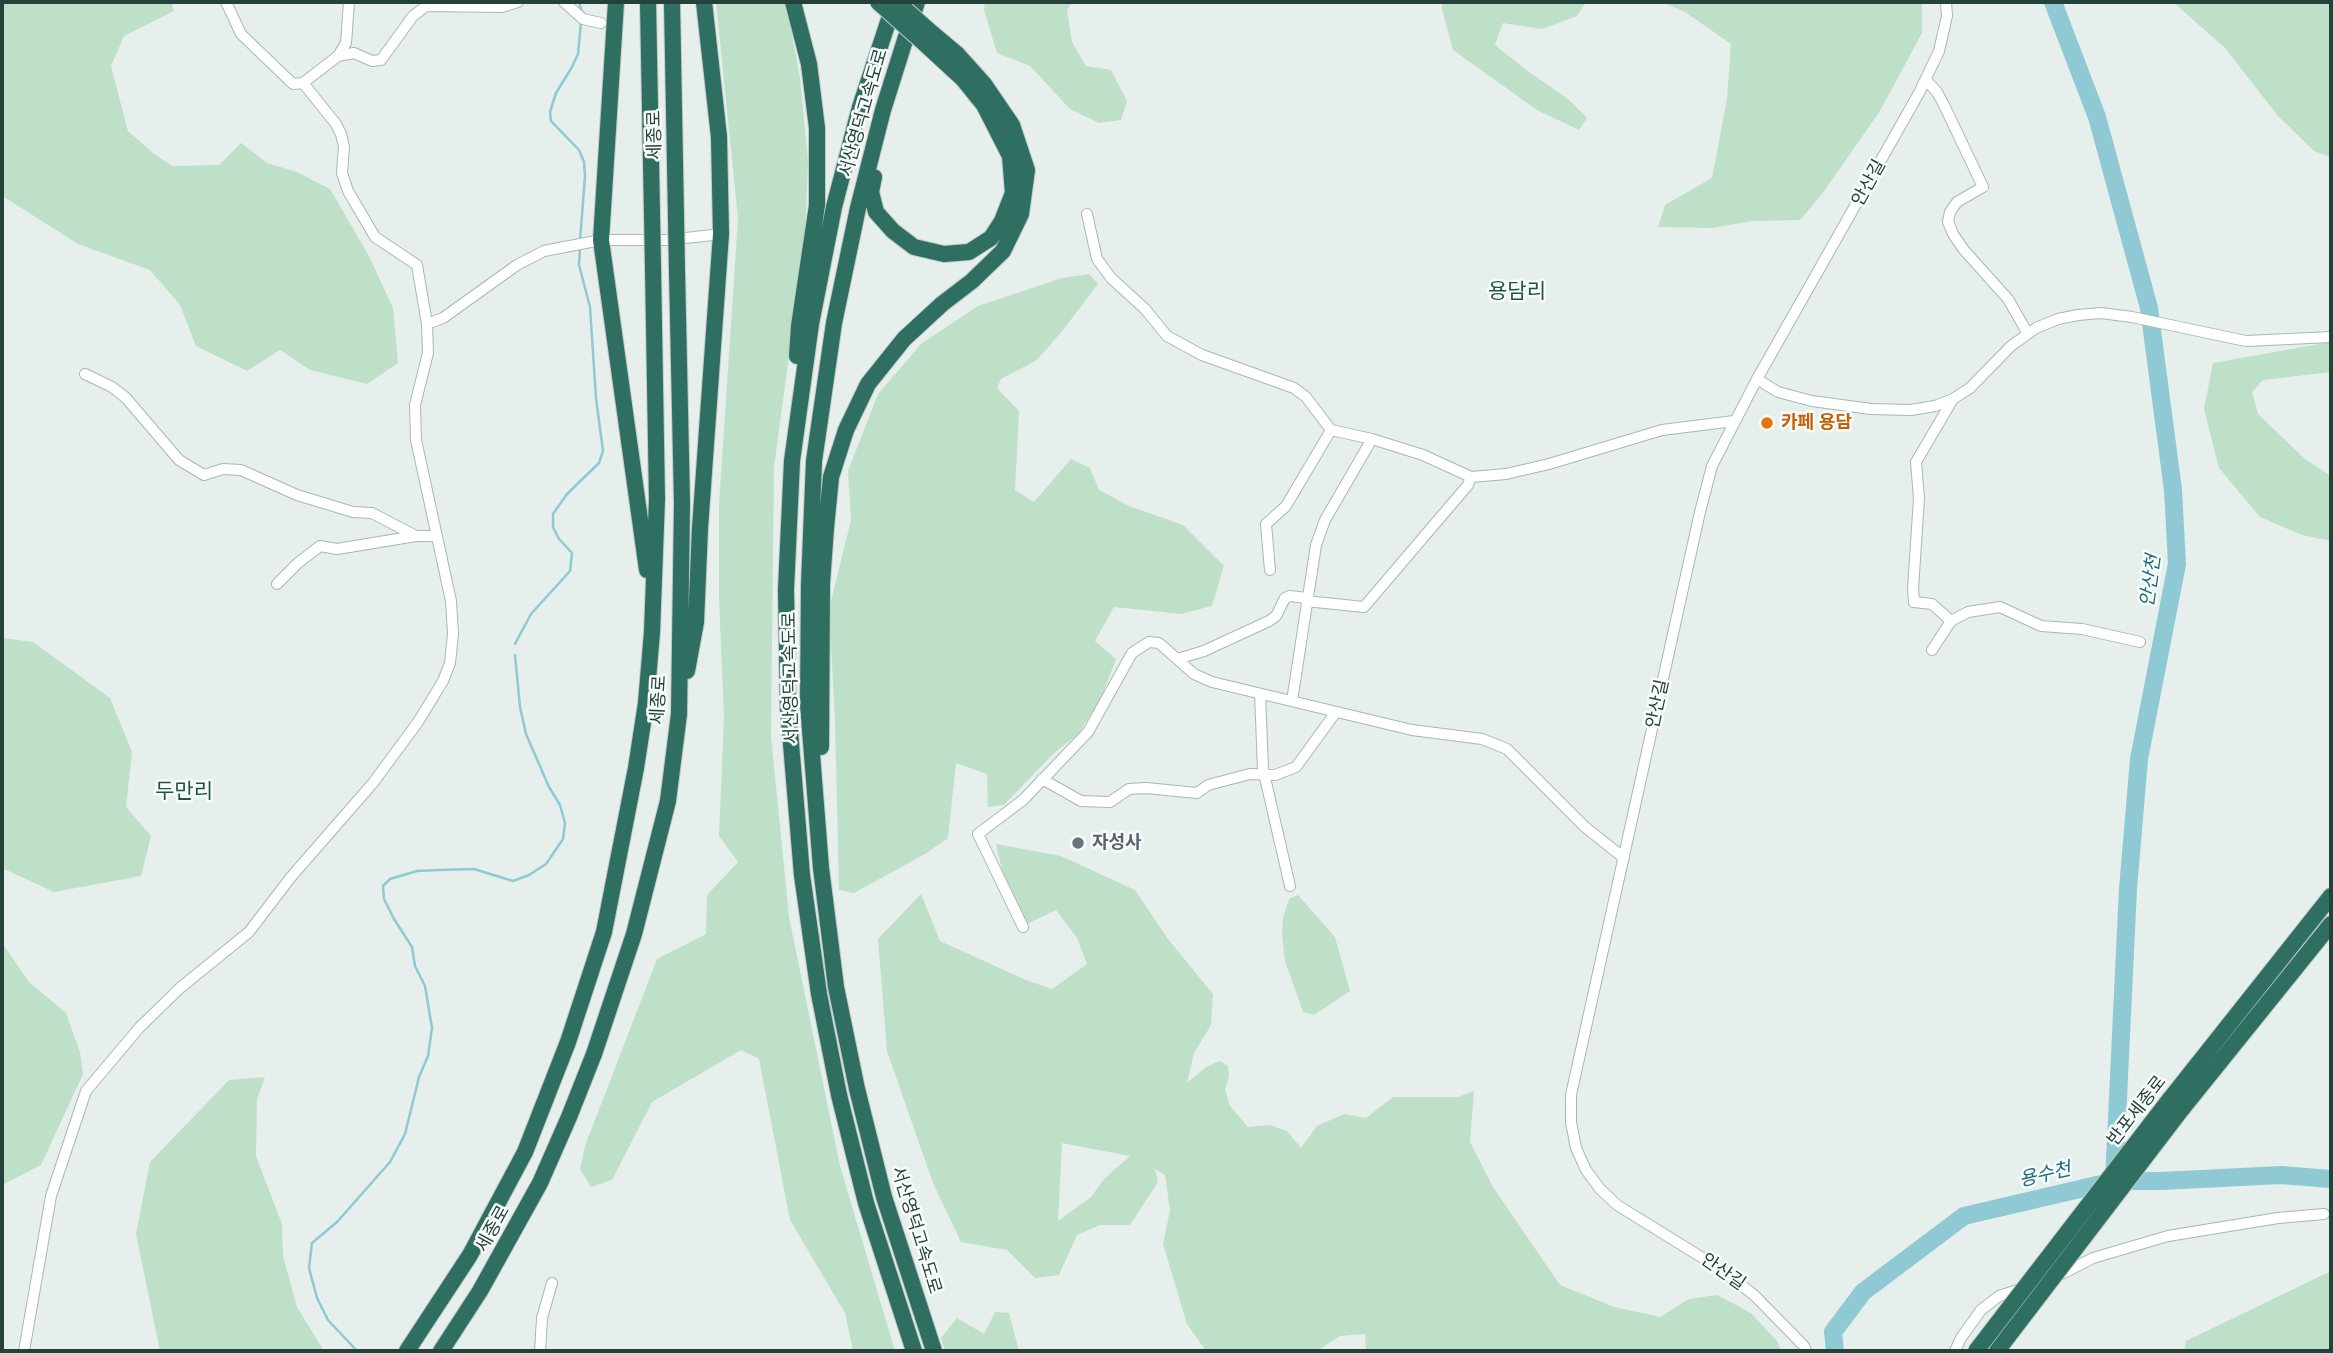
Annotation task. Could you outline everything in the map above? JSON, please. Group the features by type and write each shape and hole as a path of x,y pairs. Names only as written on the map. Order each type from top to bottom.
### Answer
{"highway":[{"path":"616,2 594,242 635,476 652,632"},
{"name":"세종로","path":"409,1349 471,1255 525,1152 568,1042 604,932 638,755 652,632 657,499 648,2"},
{"name":"세종로","path":"441,1351 480,1291 540,1182 594,1054 634,934 665,814 679,714 682,503 672,2"},
{"path":"679,714 696,622 699,528 722,234 719,137 704,2"},
{"path":"792,461 799,326 817,205 817,128 810,77 793,2"},
{"path":"821,868 822,583 831,477 846,430 868,384 904,340 1003,251 1021,214 1027,170 1012,125 984,84 958,55 878,2"},
{"path":"883,110 871,192 876,212 893,231 914,247 944,254 969,252 990,238 1002,220 1013,193 1010,156 984,105 896,2"},
{"name":"서산영덕고속도로","path":"896,2 860,107 834,206 811,324 792,461 786,589 788,708 802,875 819,994 839,1096 866,1203 914,1351"},
{"name":"서산영덕고속도로","path":"917,2 883,110 858,208 834,323 814,461 808,704 821,868 835,987 856,1089 884,1197 934,1351"},
{"name":"반포세종로","path":"1997,1351 2331,896"},
{"name":"반포세종로","path":"1976,1351 2176,1104 2331,924"}],"street":[{"path":"226,2 241,34 293,84 303,83 338,56 346,43 349,2"},
{"path":"338,56 354,53 372,61 381,60 413,16 426,6 502,7 517,2"},
{"path":"564,2 580,16 601,23"},
{"name":"안산길","path":"1806,1351 1789,1329 1754,1295 1719,1268 1617,1205 1586,1170 1576,1148 1571,1122 1571,1095 1712,466 1757,379 1926,80 1939,51 1947,16 1946,2"},
{"path":"1926,80 1944,104 1983,187 1957,202 1950,212 1948,222 1953,234 1972,259 2008,299 2028,334"},
{"path":"24,1351 51,1196 86,1091 163,1004 248,932 291,877 373,783 418,722 443,681 450,663 453,634 451,601 415,438 415,405 428,353 422,284 417,265 374,237 348,191 342,173 344,147 341,134 303,83"},
{"path":"1087,214 1097,259 1111,278 1145,309 1167,337 1202,355 1294,388 1306,397 1331,429 1423,455 1471,477 1506,474 1549,464 1662,430 1734,421"},
{"path":"427,324 443,318 517,265 544,251 594,242 668,240 722,234"},
{"path":"1757,379 1778,392 1812,401 1871,409 1911,410 1935,406 1953,399 1970,388 2011,346 2028,334 2058,319 2078,315 2101,313 2132,317 2246,341 2331,337"},
{"path":"85,374 112,387 126,398 179,460 204,475 223,469 242,470 297,495 352,512 372,513 416,536"},
{"path":"1951,621 1932,604 1914,602 1913,589 1919,498 1916,462 1953,399"},
{"path":"1270,570 1266,524 1286,506 1331,429"},
{"path":"1292,701 1316,545 1325,520 1372,439"},
{"path":"1177,659 1204,651 1269,621 1276,616 1285,598 1290,596 1364,607 1468,485 1471,477"},
{"path":"277,584 298,563 320,547 337,549 416,536 437,536"},
{"path":"1931,650 1951,621 1968,612 2000,607 2041,626 2082,629 2140,642"},
{"path":"1023,927 978,834 1023,800 1088,732 1132,653 1149,642 1159,643 1194,674 1212,681 1412,730 1482,739 1507,749 1585,827 1624,858"},
{"path":"1260,694 1264,774 1290,886"},
{"path":"1042,779 1081,801 1110,802 1129,789 1197,793 1208,785 1250,774 1275,775 1296,766 1336,712"},
{"path":"1955,1351 1981,1310 1998,1296 2054,1278 2093,1258 2168,1236 2278,1218 2324,1214"},
{"path":"540,1351 542,1318 552,1283"}],"green space":[{"path":"2,2 171,2 174,11 124,36 111,66 128,131 172,166 219,165 241,143 267,163 297,172 330,189 369,256 393,308 398,363 367,384 310,370 280,350 247,371 196,346 180,305 150,270 78,244 4,197"},
{"path":"716,2 786,2 800,78 808,161 805,237 774,467 771,736 789,917 840,1166 895,1351 853,1351 845,1313 790,1220 759,1059 741,1050 652,1102 612,1180 591,1187 580,1169 585,1146 657,959 706,934 707,895 738,862 719,836 724,718 719,599 719,504 738,219"},
{"path":"985,2 1072,2 1067,10 1072,42 1086,66 1111,70 1127,101 1121,120 1099,123 1070,109 1030,66 997,53 984,10"},
{"path":"1442,2 1586,2 1577,16 1542,29 1503,23 1495,45 1568,99 1587,118 1579,130 1537,110 1453,50"},
{"path":"1662,2 1922,2 1922,33 1880,111 1822,194 1800,220 1752,221 1712,228 1658,227 1665,205 1712,178 1727,99 1731,44 1685,12"},
{"path":"2173,2 2331,2 2331,157 2314,151 2278,116 2225,48"},
{"path":"1089,274 1098,284 1063,330 1037,360 1001,379 997,388 1019,411 1015,490 1034,502 1071,459 1090,468 1099,490 1129,506 1183,525 1224,566 1212,606 1181,614 1114,607 1095,641 1116,659 1100,701 1078,734 1054,753 1004,805 988,807 987,774 956,763 948,838 925,854 854,893 839,890 829,609 851,520 848,471 878,394 921,344 978,306 1062,278"},
{"path":"2331,342 2331,372 2263,380 2252,392 2258,414 2305,459 2331,476 2331,541 2302,535 2260,517 2219,468 2204,409 2213,363"},
{"path":"2,638 33,642 110,698 132,752 126,807 151,836 141,876 54,892 2,868"},
{"path":"996,844 1061,856 1135,890 1168,939 1213,994 1211,1025 1194,1053 1187,1083 1206,1067 1220,1061 1228,1066 1229,1076 1225,1090 1230,1106 1248,1127 1270,1125 1287,1131 1301,1148 1317,1126 1344,1114 1366,1118 1393,1097 1458,1097 1474,1091 1470,1142 1493,1187 1560,1285 1614,1307 1660,1317 1689,1299 1717,1295 1751,1313 1777,1341 1781,1351 1366,1351 1365,1334 1340,1336 1317,1351 1206,1351 1187,1324 1163,1244 1170,1210 1165,1175 1155,1169 1158,1182 1130,1225 1100,1225 1077,1235 1059,1275 1035,1278 1007,1250 961,1242 933,1183 887,1051 878,939 921,894 940,941 1052,989 1087,964 1077,938 1056,910 1027,924 1002,870","holes":["1062,1143 1130,1156 1104,1179 1091,1197 1058,1221"]},
{"path":"1298,895 1335,937 1350,991 1314,1015 1303,1012 1285,961 1283,918 1289,899"},
{"path":"2,943 29,982 66,1013 80,1052 83,1074 41,1165 2,1185"},
{"path":"265,1077 257,1099 256,1156 282,1224 283,1256 297,1307 324,1351 160,1351 136,1234 150,1162 229,1080"},
{"path":"2331,1271 2331,1351 2184,1351 2186,1341"},
{"path":"995,1312 1009,1313 1019,1351 945,1351 941,1338 957,1318 984,1334"}],"waterway":[{"path":"579,2 582,12"},
{"name":"안산천","path":"2053,2 2097,117 2149,308 2173,490 2177,564 2139,759 2128,889 2114,1181"},
{"path":"580,241 584,162 579,150 551,121 550,112 556,93 578,54 581,22"},
{"path":"515,644 531,614 570,571 572,553 559,539 553,527 553,514 567,494 599,463 603,451 596,398 590,307 579,265 580,248"},
{"path":"357,1351 328,1320 317,1298 309,1268 312,1243 337,1222 390,1162 405,1134 419,1077 428,1056 432,1028 425,986 415,966 412,947 384,899 383,886 390,879 417,871 439,870 474,869 513,881 546,864 563,839 565,823 560,805 549,787 526,734 520,707 515,655"},
{"name":"용수천","path":"1835,1351 1833,1332 1863,1292 1964,1216 2114,1181 2281,1175 2331,1179"}],"place":[{"name":"카페 용담","path":"1767,423"},
{"name":"자성사","path":"1078,843"}],"district":[{"name":"용담리","path":"1517,292"},
{"name":"두만리","path":"184,792"}]}
